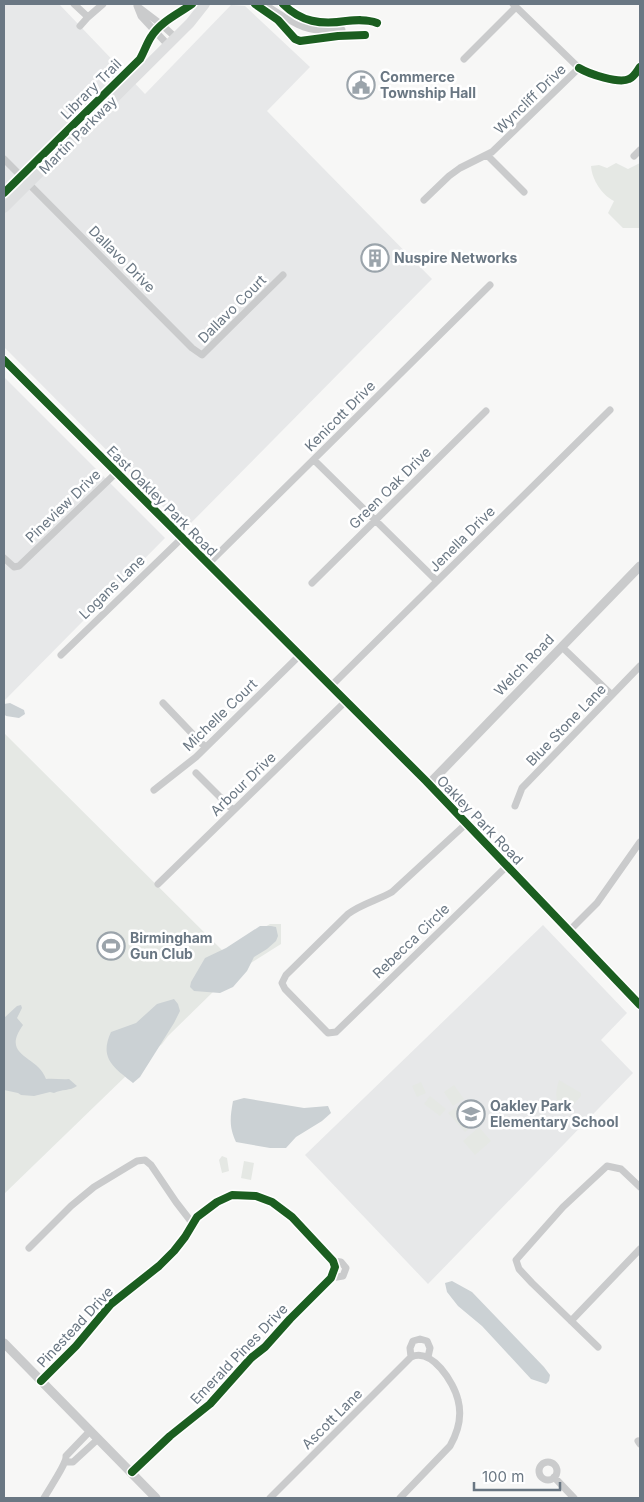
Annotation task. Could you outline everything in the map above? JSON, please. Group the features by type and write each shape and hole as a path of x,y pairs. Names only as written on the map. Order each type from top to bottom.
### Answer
{"main road":[{"name":"Martin Parkway","path":"4,208 172,41 205,4"},
{"name":"Martin Parkway","path":"194,18 214,4"}],"street":[{"path":"74,4 88,17"},
{"path":"80,26 102,4"},
{"path":"264,4 293,23 307,28 322,31 342,30"},
{"path":"273,4 284,16"},
{"path":"136,5 141,16 172,41"},
{"path":"464,59 515,5"},
{"name":"Wyncliff Drive","path":"424,200 460,168 488,156 579,68 515,5"},
{"path":"634,156 640,150"},
{"path":"488,156 524,192"},
{"name":"Dallavo Drive","path":"4,159 197,352"},
{"name":"Dallavo Court","path":"197,352 202,355 208,351 283,275"},
{"name":"Kenicott Drive","path":"208,564 490,286"},
{"name":"East Oakley Park Road","path":"5,362 300,655"},
{"name":"Green Oak Drive","path":"312,583 486,410"},
{"name":"Jenella Drive","path":"331,686 610,410"},
{"path":"314,460 437,581"},
{"name":"Pineview Drive","path":"4,558 14,567 19,566 116,473"},
{"name":"Logans Lane","path":"60,655 182,538"},
{"name":"Welch Road","path":"429,784 640,566"},
{"path":"562,647 612,695"},
{"name":"Oakley Park Road","path":"300,655 429,784 640,1003"},
{"name":"Michelle Court","path":"154,790 177,773 300,655"},
{"name":"Blue Stone Lane","path":"515,806 522,788 640,666"},
{"name":"Arbour Drive","path":"158,884 346,701"},
{"path":"163,703 205,747"},
{"path":"196,773 233,810"},
{"name":"Rebecca Circle","path":"467,823 392,892 356,908 348,914 283,978 282,983 285,989 326,1031 332,1033 339,1029 507,866"},
{"path":"569,931 597,903 640,842"},
{"path":"29,1248 71,1206 88,1192 132,1163 141,1160 145,1160 151,1165 193,1224"},
{"path":"598,1347 516,1264 518,1257 563,1207 607,1166 621,1169 640,1187"},
{"name":"Pinestead Drive","path":"41,1381 76,1346 111,1304 160,1266 180,1244 198,1217 208,1208 232,1195 256,1196 272,1202 286,1212 336,1264"},
{"path":"571,1321 640,1249"},
{"name":"Emerald Pines Drive","path":"132,1472 170,1436 210,1404 251,1358 265,1348 290,1319 331,1278 336,1264 344,1264 346,1272 338,1278 331,1278"},
{"name":"Ascott Lane","path":"270,1498 411,1357 410,1348 413,1342 420,1339 427,1341 430,1348 428,1357 452,1382 458,1401 460,1419 450,1446 400,1498"},
{"path":"4,1343 156,1498"},
{"path":"411,1357 420,1355 428,1357"},
{"path":"67,1462 66,1456 70,1450 90,1431"},
{"path":"44,1498 58,1472 67,1462 73,1462 98,1439"},
{"path":"554,1477 574,1498"}],"shaded area":[{"path":"4,4 59,4 145,94 231,5 245,6 310,67 267,111 432,279 185,529 4,347"},
{"path":"616,163 628,169 640,163 640,228 623,228 608,213 614,201 602,191 593,177 591,166 599,165 607,168"},
{"path":"4,377 165,538 4,701"},
{"path":"10,703 24,710 25,714 19,718 6,716 4,714 4,704"},
{"name":"Birmingham Gun Club","path":"4,733 223,951 270,924 281,924 281,944 246,966 215,990 162,1044 129,1073 4,1194"},
{"name":"Oakley Park Elementary School","path":"543,925 627,1013 601,1040 633,1073 428,1284 305,1155"},
{"path":"260,926 276,927 278,936 276,941 254,957 247,971 233,987 220,993 194,991 190,987 205,958 226,948"},
{"path":"174,999 180,1011 140,1077 133,1083 114,1067 107,1055 111,1032 136,1023 157,1004"},
{"path":"21,1005 22,1008 17,1018 23,1025 17,1036 16,1044 18,1050 42,1071 46,1079 69,1079 77,1086 72,1089 34,1096 21,1095 4,1090 4,1018 17,1006"},
{"path":"559,1080 581,1093 581,1096 564,1115 557,1098"},
{"path":"421,1082 426,1093 417,1097 412,1086"},
{"path":"454,1085 464,1099 453,1106 444,1092"},
{"path":"430,1096 446,1109 440,1116 424,1104"},
{"path":"244,1098 304,1108 328,1106 331,1113 322,1121 296,1137 286,1148 270,1148 236,1142 231,1122 233,1101"},
{"path":"470,1103 480,1116 475,1120 465,1107"},
{"path":"458,1106 472,1126 465,1132 448,1113"},
{"path":"479,1127 491,1141 475,1155 463,1141"},
{"path":"222,1156 227,1158 229,1171 222,1173 219,1160"},
{"path":"244,1161 254,1163 251,1180 241,1178"},
{"path":"452,1281 472,1292 544,1367 550,1375 549,1381 546,1384 531,1379 482,1326 458,1306 447,1292 445,1283"}],"cycle path":[{"name":"Library Trail","path":"4,193 140,59 150,39 159,27 192,4"},
{"path":"255,4 278,20 295,39 300,41 365,35"},
{"path":"283,4 297,15 312,21 328,23 362,20 377,23"},
{"path":"579,68 604,78 624,80 632,77 640,67"},
{"path":"4,360 426,781 640,1005"},
{"path":"41,1381 76,1346 111,1304 159,1266 185,1237 197,1217 217,1202 232,1195 256,1196 272,1202 292,1217 333,1261 335,1267 331,1278 265,1347 251,1358 210,1404 170,1436 132,1472"}],"place":[{"name":"Commerce Township Hall","path":"361,85"},
{"name":"Nuspire Networks","path":"375,258"},
{"name":"Birmingham Gun Club","path":"111,946"},
{"name":"Oakley Park Elementary School","path":"471,1114"}]}
